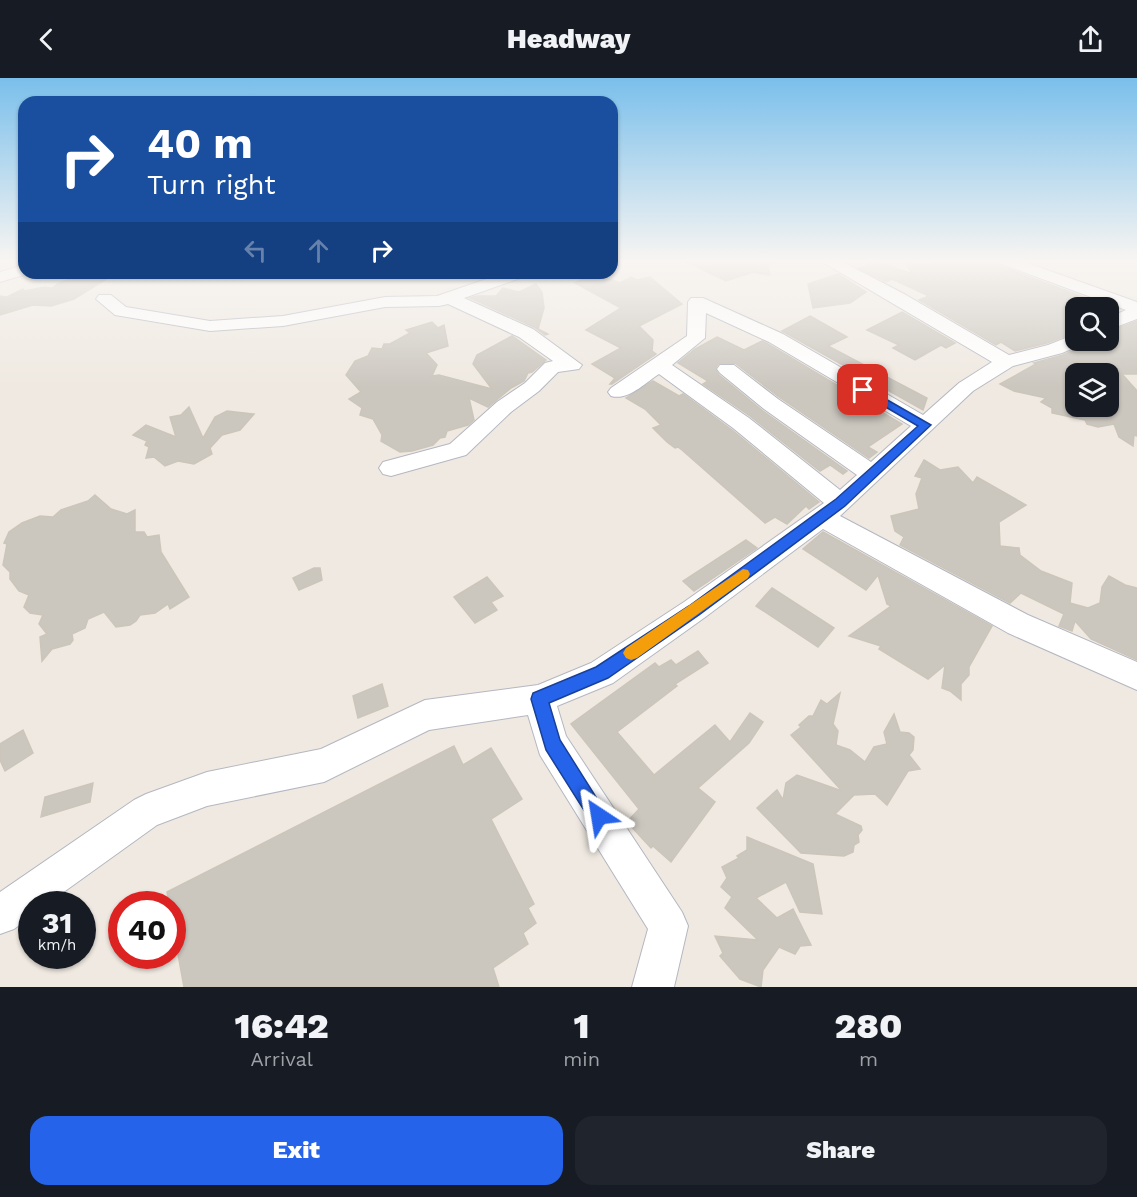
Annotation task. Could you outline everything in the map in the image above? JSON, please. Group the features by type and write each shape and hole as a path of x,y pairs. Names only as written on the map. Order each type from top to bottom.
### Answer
{"street":[{"path":"110,302 121,311 210,326 283,321 383,302"},
{"path":"391,468 458,450 552,367 572,365 526,333 458,302"},
{"path":"618,392 660,366 696,338 697,302"},
{"path":"698,302 776,338 926,425"},
{"path":"907,302 1006,362"},
{"path":"1117,302 1137,310"},
{"path":"1119,319 1137,310"},
{"path":"0,915 146,812 207,789 324,765 424,715 539,699 602,672 694,610 831,510 966,387 1006,362 1065,345"},
{"path":"660,366 741,423 831,510 1018,624 1137,676"},
{"path":"727,369 771,404 872,474"},
{"path":"539,699 552,744 668,926 652,987"}],"building":[{"path":"0,302 63,302 51,306 33,305 0,315"},
{"path":"480,302 543,302 538,329 548,334 545,335 534,327"},
{"path":"611,302 682,304 639,326 653,340 652,351 656,354 610,384 615,378 592,364 621,348 586,330 621,308"},
{"path":"812,302 851,302 850,303 813,308"},
{"path":"923,302 1065,302 1065,336 1015,351 1001,342 996,345"},
{"path":"902,312 955,343 946,348 941,345 915,360 893,348 899,345 867,330"},
{"path":"810,316 847,337 828,346 927,398 923,410 782,331"},
{"path":"1137,321 1137,374 1122,374 1137,391 1137,436 1134,435 1133,446 1119,437 1114,424 1098,427 1087,424 1085,420 1071,417 1119,417 1119,363 1065,363 1065,416 1052,413 1052,408 1041,402 1046,398 1014,391 1000,384 1036,364 1034,363 1072,351 1119,351 1119,328"},
{"path":"432,322 438,328 444,325 448,346 426,353 437,365 432,376 439,375 492,389 473,364 477,355 512,336 546,360 528,373 524,381 511,388 488,407 469,398 474,420 468,425 447,431 445,437 440,438 433,445 400,452 381,441 382,435 373,419 360,415 362,408 349,399 361,392 346,375 355,361 368,356 372,348 382,349 384,344 390,344 410,333 406,330"},
{"path":"717,337 744,350 762,341 902,424 868,447 877,452 869,458 779,397 735,363 718,364 715,369 719,375 763,411 847,471 843,474 830,465 820,471 750,416 703,384 708,381 678,363 695,349"},
{"path":"653,381 679,396 683,394 732,430 819,502 809,509 806,506 787,524 775,517 765,523 682,450 667,442 653,428 661,425 645,409 626,398"},
{"path":"189,407 203,438 215,417 227,411 254,414 240,430 222,435 210,448 212,454 194,464 178,461 165,466 154,457 146,458 149,447 145,445 147,441 133,435 146,425 176,437 170,417 181,415"},
{"path":"924,460 940,470 958,467 973,483 977,477 1026,505 999,522 1000,546 1019,548 1020,555 1041,571 1072,583 1070,603 1088,608 1100,603 1102,587 1109,576 1125,585 1137,588 1137,660 1091,639 1075,621 1072,631 1059,626 1064,614 1021,593 1010,603 900,545 904,537 895,531 891,516 919,509 916,494 922,478 915,476"},
{"path":"95,495 111,509 127,514 135,510 135,532 144,532 147,537 159,535 161,552 189,597 170,609 168,604 155,613 140,615 130,625 116,627 104,612 88,619 85,628 72,634 73,640 70,644 52,649 42,661 40,637 47,634 39,624 43,615 30,613 24,607 29,595 19,591 10,579 10,572 3,565 7,544 4,543 9,532 22,523 40,516 53,517 61,510 88,501"},
{"path":"823,532 992,626 969,667 969,675 961,684 961,700 942,688 945,665 928,679 879,649 881,646 849,636 891,606 887,604 878,575 866,590 803,549"},
{"path":"746,540 757,548 694,591 683,581"},
{"path":"314,568 320,568 322,580 299,590 293,578"},
{"path":"487,577 503,596 491,602 497,610 475,623 454,597"},
{"path":"772,588 834,628 818,647 756,606"},
{"path":"698,651 708,663 675,684 677,686 617,732 654,775 715,725 730,742 750,713 763,722 749,743 698,788 715,802 671,862 653,846 651,848 627,822 639,809 571,724 655,663 659,667 671,660 676,665"},
{"path":"382,684 388,706 358,718 353,696"},
{"path":"840,693 833,724 838,731 836,745 850,750 865,762 874,747 887,744 884,732 894,714 900,732 909,733 914,737 913,750 909,755 920,769 908,771 887,805 875,794 854,795 835,814 861,826 862,830 858,835 859,842 854,845 853,852 844,856 801,853 757,808 777,790 783,800 786,783 797,775 842,791 791,735 809,716 813,716 821,700 827,704"},
{"path":"23,730 33,753 5,771 0,760 0,744"},
{"path":"454,746 463,765 491,748 522,799 491,819 534,904 528,908 536,923 523,933 528,944 493,968 499,987 184,987 181,969 186,969 186,891 169,891"},
{"path":"93,783 90,802 41,817 45,797"},
{"path":"747,837 813,864 822,914 800,912 786,882 756,898 777,918 793,909 811,945 800,946 795,954 779,947 763,970 761,987 740,979 720,956 723,953 715,936 758,940 725,908 732,897 721,887 727,878 722,867 739,858 737,856 747,850"}],"slow traffic":[{"path":"631,653 743,574"}],"route":[{"path":"599,816 552,744 539,699 602,672 694,610 841,503 926,425 863,390"}]}
